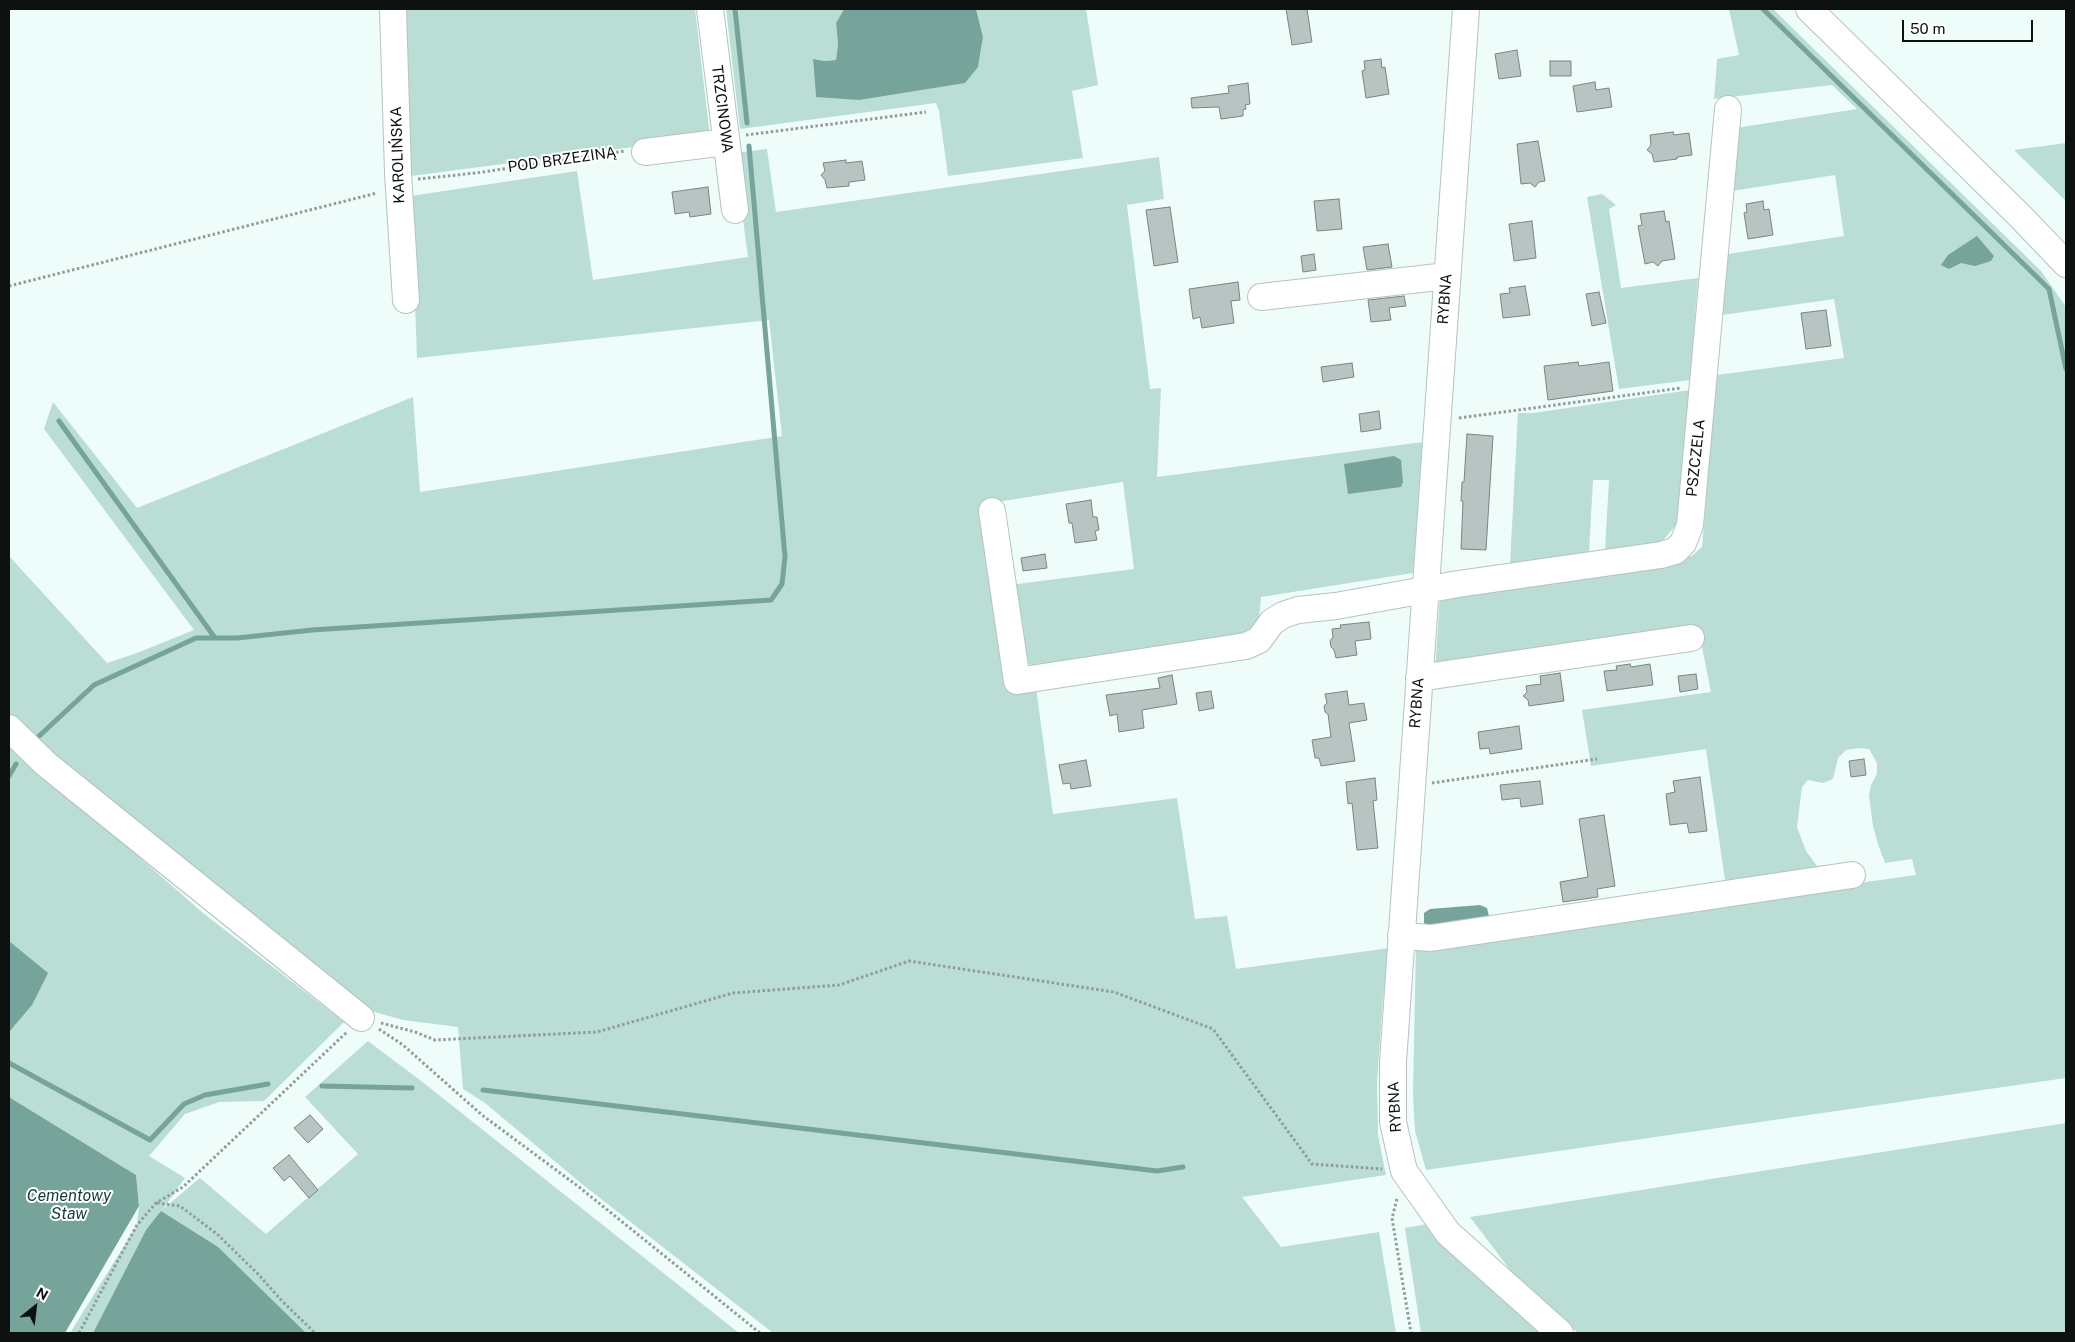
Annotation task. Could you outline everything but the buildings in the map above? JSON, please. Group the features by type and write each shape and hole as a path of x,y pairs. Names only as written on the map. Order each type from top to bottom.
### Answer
{"street":[{"name":"KAROLIŃSKA","path":"393,9 398,182 406,300"},
{"name":"TRZCINOWA","path":"710,9 735,210"},
{"name":"RYBNA","path":"1466,9 1393,1062 1392,1122 1404,1171 1448,1233 1560,1333"},
{"path":"1809,9 2020,216 2066,264"},
{"name":"PSZCZELA","path":"1425,589 1662,555 1675,551 1683,543 1690,525 1728,109"},
{"path":"645,152 726,140"},
{"path":"1261,297 1447,276"},
{"path":"992,511 1017,681 1246,646 1259,640 1272,622 1283,615 1298,610 1336,606 1425,589"},
{"path":"1419,678 1691,638"},
{"path":"9,728 46,764 361,1018"},
{"path":"1402,936 1431,938 1852,875"}],"path":[{"path":"726,140 926,112"},
{"name":"POD BRZEZINĄ","path":"398,182 476,173 632,150 645,152"},
{"path":"9,286 379,193 398,182"},
{"path":"1438,420 1704,384"},
{"path":"1412,786 1597,759"},
{"path":"361,1018 416,1032 435,1040 597,1032 734,993 839,985 909,961 1114,992 1212,1029 1312,1164 1404,1171 1392,1218 1412,1333"},
{"path":"79,1333 137,1224 156,1203 183,1187 361,1018"},
{"path":"361,1018 403,1045 482,1115 579,1188 760,1333"},
{"path":"156,1203 180,1206 216,1234 315,1333"}],"shaded area":[{"path":"404,9 695,9 710,137 411,176"},
{"path":"726,9 844,9 836,23 838,45 836,60 813,59 816,97 978,67 983,37 976,9 1086,9 1098,85 1072,91 1083,158 948,176 939,111 936,103 740,129"},
{"path":"1729,9 1773,9 2041,271 2066,307 2066,1078 1426,1170 1415,1131 1413,1094 1416,945 1916,875 1912,859 1885,863 1873,826 1869,796 1871,785 1877,774 1877,763 1869,749 1846,750 1838,758 1833,779 1823,783 1808,780 1802,787 1797,827 1806,851 1817,866 1817,874 1726,887 1706,749 1591,766 1582,710 1711,692 1699,632 1435,671 1440,595 1692,556 1702,547 1717,375 1844,358 1834,299 1722,315 1728,254 1844,236 1835,175 1732,191 1736,128 1857,109 1832,85 1714,99 1717,59 1739,55"},
{"path":"2066,143 2066,201 2014,150"},
{"path":"767,149 776,212 1159,157 1164,199 1127,205 1150,389 1161,388 1157,477 1423,442 1413,573 1261,597 1258,631 1250,639 1033,666 1019,658 1010,585 1134,569 1123,482 997,502 995,582 1008,691 1036,687 1053,814 1177,798 1195,919 1227,916 1236,969 1390,948 1383,998 1377,1082 1378,1135 1386,1175 1242,1197 1281,1247 1379,1232 1396,1333 773,1333 582,1184 485,1103 463,1089 458,1027 403,1020 364,1009 9,717 9,556 107,663 194,630 44,429 53,402 137,508 413,397 420,492 782,436 769,320 417,358 415,304 404,197 577,171 593,280 748,257 734,153"},
{"path":"1602,194 1616,205 1609,209 1621,288 1698,278 1690,380 1619,389 1587,197"},
{"path":"1690,390 1679,521 1661,543 1605,550 1609,480 1593,480 1589,553 1510,564 1518,413 1533,413"},
{"path":"9,743 203,913 344,1022 264,1101 219,1102 185,1114 149,1156 185,1178 163,1209 200,1178 266,1234 358,1154 305,1097 368,1041 739,1333 301,1333 146,1230 93,1333 70,1333 137,1225 139,1206 136,1175 9,1097"},
{"path":"2066,1123 2066,1333 1578,1333 1514,1275 1470,1217"},
{"path":"1433,1223 1545,1333 1421,1333 1405,1228"}],"water":[{"path":"844,9 976,9 983,37 978,67 965,83 859,100 816,97 813,59 836,60 838,45 836,23"},
{"path":"1977,236 1994,256 1991,261 1975,266 1961,263 1949,269 1941,265 1948,255"},
{"path":"1394,456 1401,460 1403,482 1401,487 1348,494 1344,464"},
{"path":"1480,905 1487,908 1489,916 1429,928 1424,923 1424,913 1430,909"},
{"path":"9,941 48,973 32,1005 9,1032"},
{"name":"Cementowy Staw","path":"9,1097 136,1175 139,1206 65,1333 9,1333"},
{"path":"161,1211 218,1247 306,1333 93,1333 146,1230"}],"waterway":[{"path":"735,9 747,123"},
{"path":"1763,9 2049,289 2066,369"},
{"path":"37,738 94,685 196,638 237,638 312,630 771,600 782,584 785,557 749,146"},
{"path":"59,421 215,638"},
{"path":"9,776 16,764"},
{"path":"9,1063 150,1140 184,1104 205,1095 268,1084"},
{"path":"322,1086 412,1088"},
{"path":"483,1090 1157,1171 1183,1167"}]}
